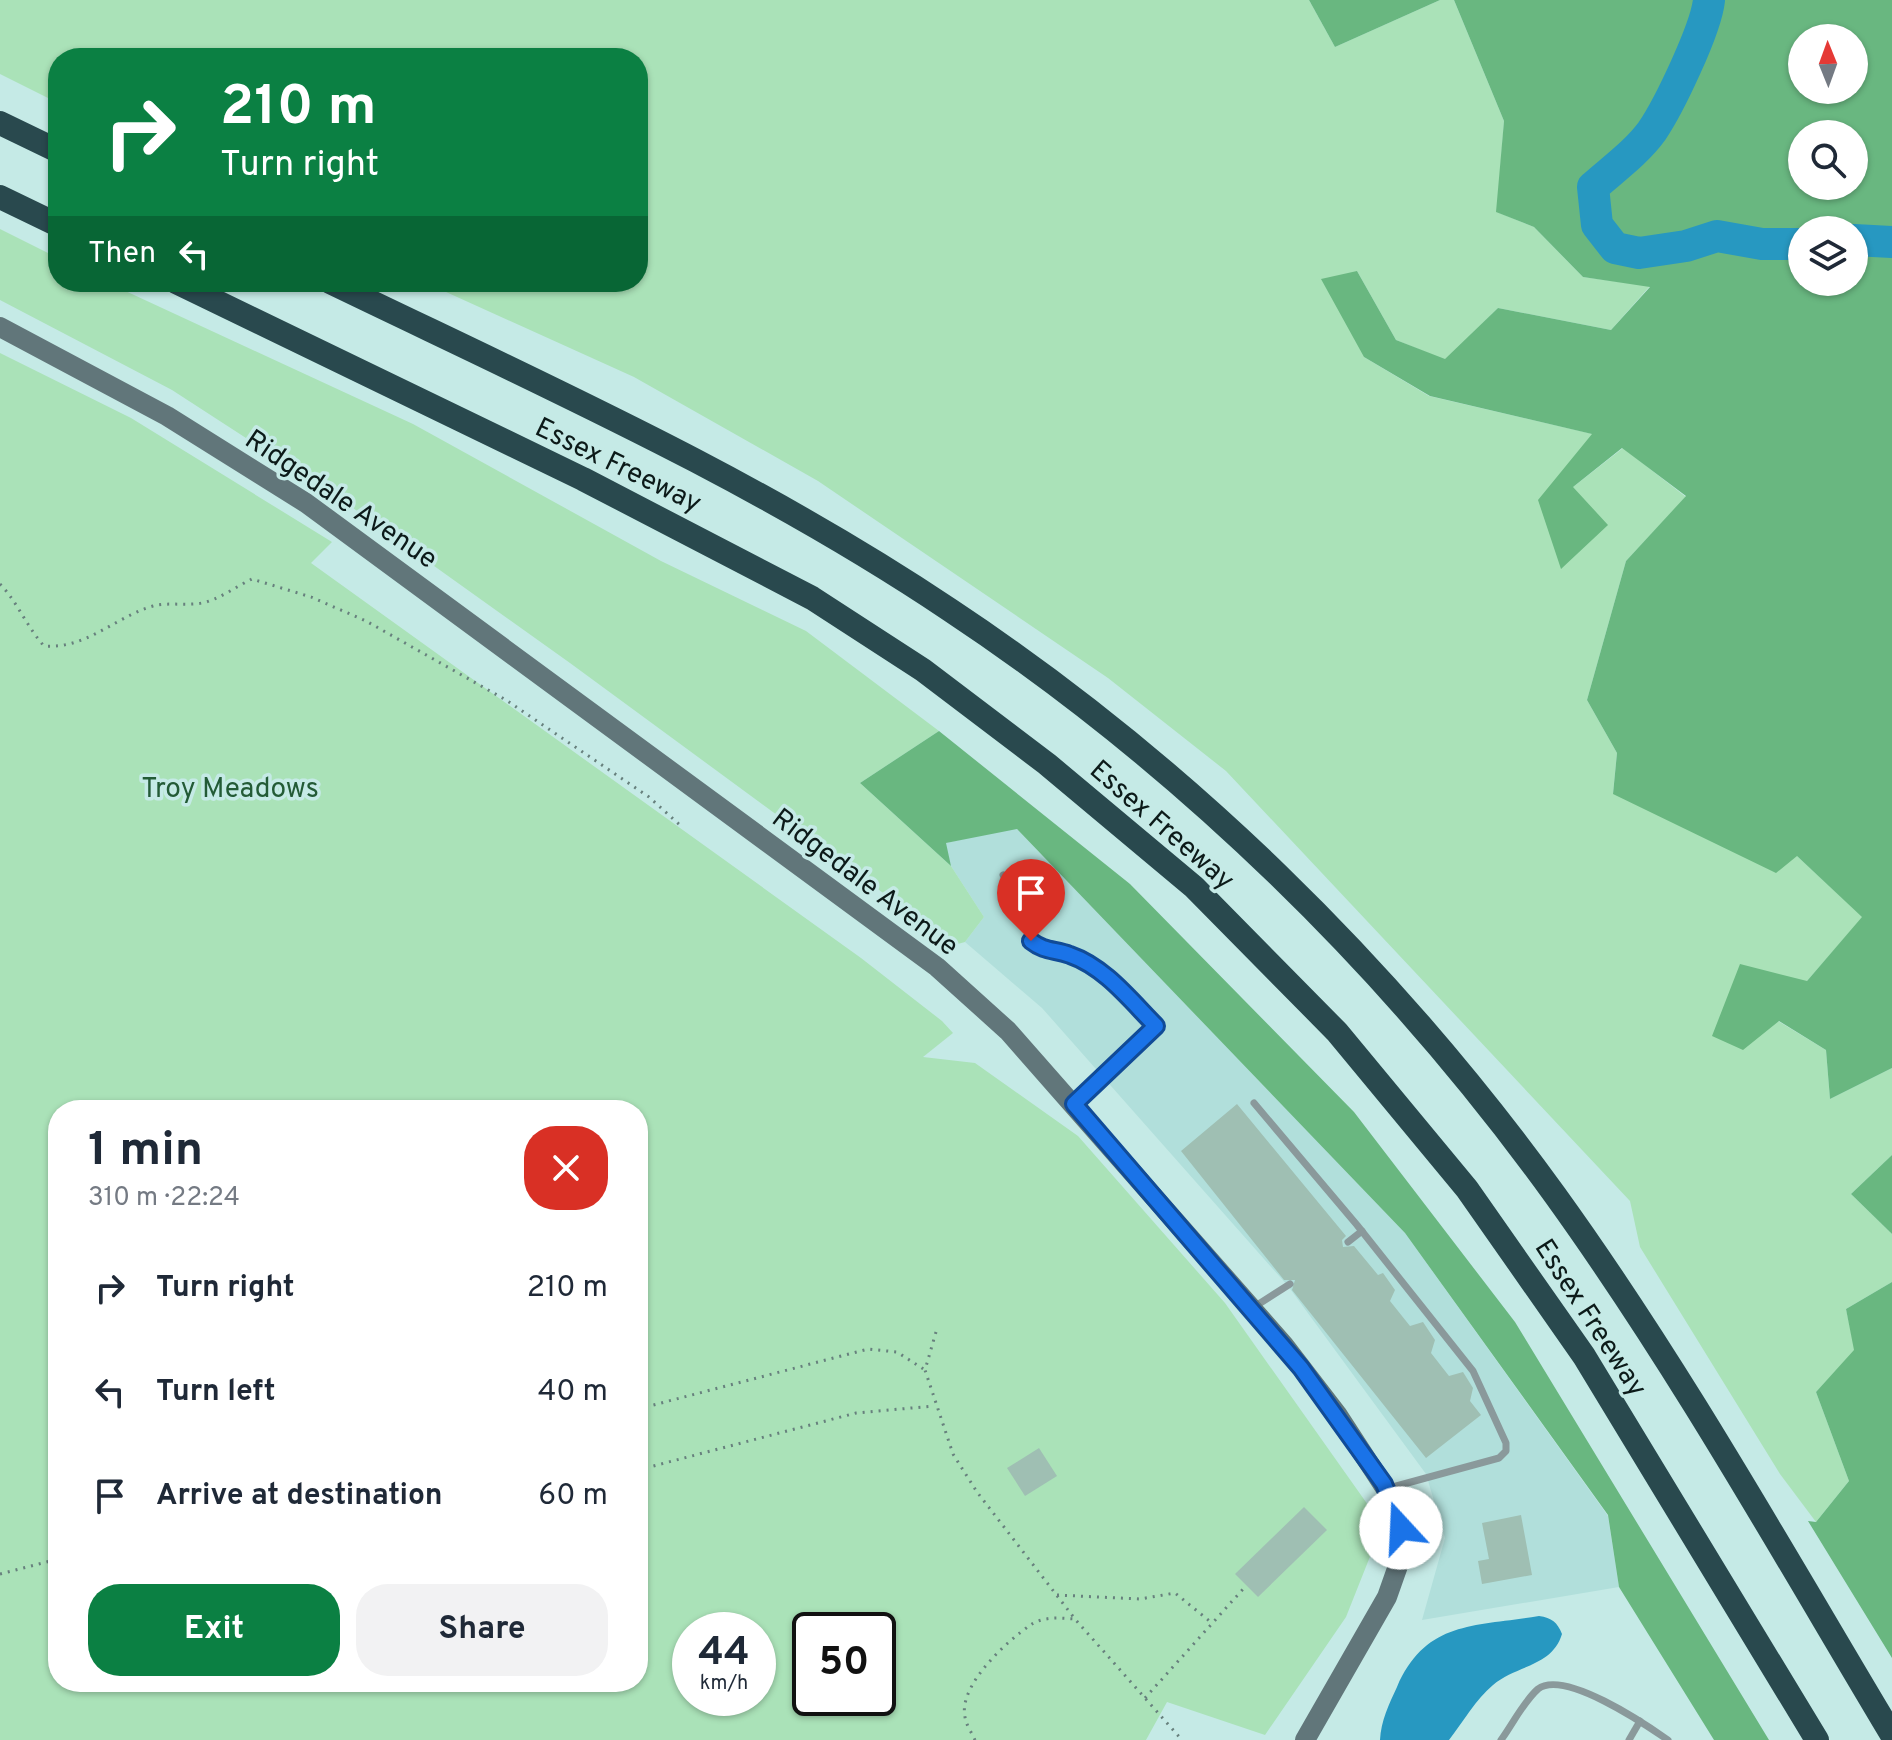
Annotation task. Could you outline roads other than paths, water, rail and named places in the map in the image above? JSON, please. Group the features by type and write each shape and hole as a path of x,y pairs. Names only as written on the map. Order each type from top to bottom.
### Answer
{"highway":[{"path":"0,123 48,146"},
{"path":"0,197 48,220"},
{"name":"Essex Freeway","path":"197,292 583,479 812,598 923,670 1071,784 1194,887 1337,1032 1467,1189 1584,1356 1817,1740"},
{"name":"Essex Freeway","path":"351,292 678,451 874,560 1042,675 1124,739 1222,824 1296,894 1395,998 1488,1108 1554,1194 1686,1394 1892,1735"}],"main road":[{"name":"Ridgedale Avenue","path":"0,327 167,416 306,503 937,967 1008,1031 1252,1309 1337,1414 1387,1489 1401,1528 1399,1563 1387,1597 1305,1740"}],"lane":[{"path":"1003,875 1031,941 1044,951 1070,955 1105,975 1156,1026 1074,1104"},
{"path":"1254,1103 1362,1231 1473,1371 1506,1443 1506,1451 1499,1458 1387,1489"},
{"path":"1348,1242 1362,1231"},
{"path":"1252,1309 1290,1284"},
{"path":"1501,1740 1539,1688 1554,1683 1594,1696 1668,1740"},
{"path":"1629,1740 1640,1721"}],"water":[{"path":"1539,1616 1551,1619 1558,1626 1562,1634 1557,1645 1542,1659 1493,1685 1449,1740 1380,1740 1394,1693 1422,1649 1455,1630"}],"waterway":[{"path":"1709,0 1694,48 1652,131 1593,187 1597,225 1615,248 1639,253 1686,246 1717,236 1762,244 1788,244"},
{"path":"1868,241 1892,242"}],"park label":[{"name":"Troy Meadows","path":"230,787"}]}
